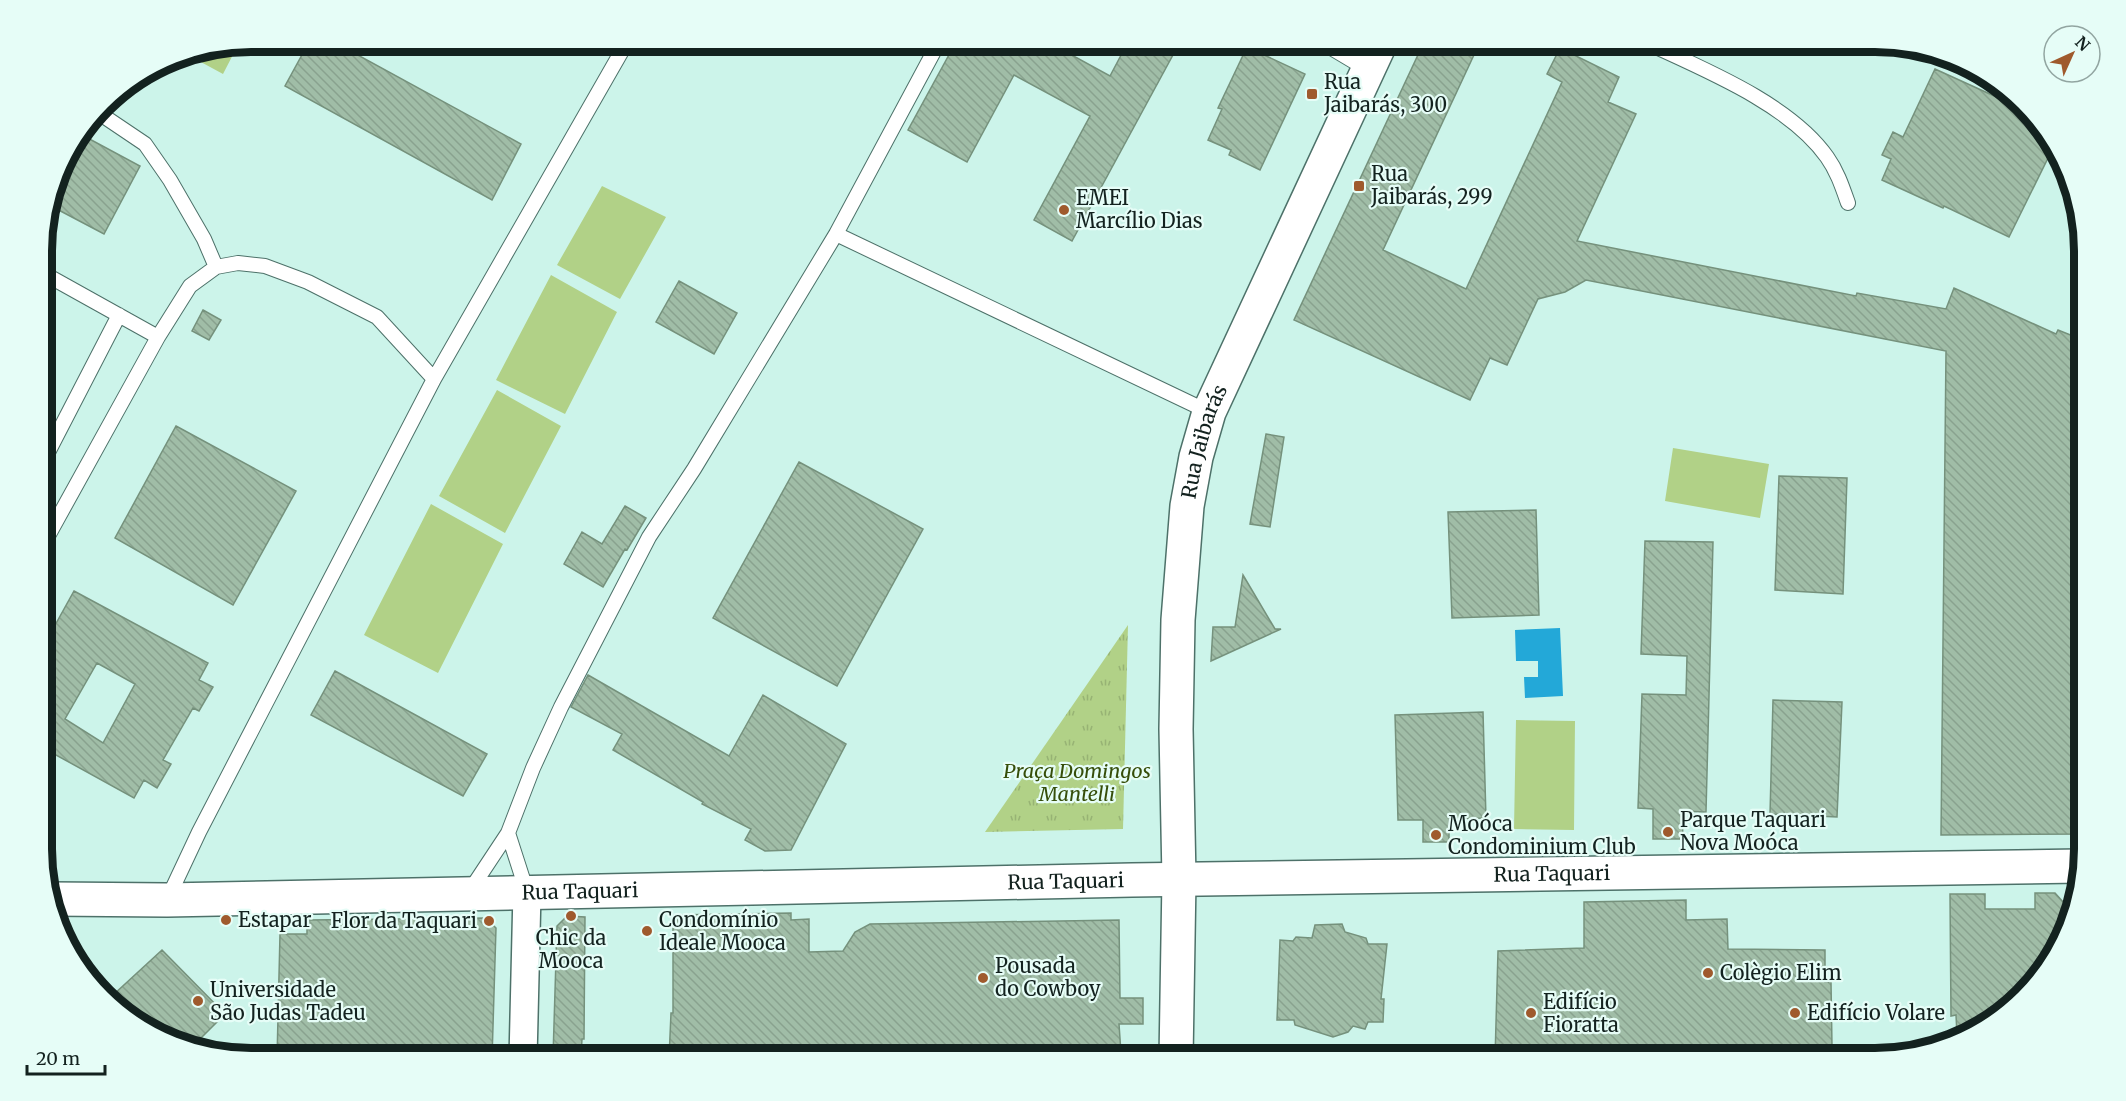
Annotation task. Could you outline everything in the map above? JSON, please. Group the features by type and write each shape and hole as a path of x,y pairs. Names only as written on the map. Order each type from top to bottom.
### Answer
{"main road":[{"name":"Rua Jaibarás","path":"1176,1048 1179,879 1176,729 1178,620 1187,506 1196,457 1209,412 1374,56"},
{"name":"Rua Taquari","path":"59,899 167,900 1179,879 2072,869"}],"street":[{"path":"523,1048 527,892"}],"lane":[{"path":"167,900 205,821 434,379 621,52"},
{"path":"467,894 508,833 533,768 561,706 649,537 694,469 836,234 934,52"},
{"path":"1359,52 1374,56"},
{"path":"1667,52 1727,81 1802,129 1826,156 1840,180 1848,203"},
{"path":"105,117 145,144 176,190 204,239 216,267"},
{"path":"836,234 1209,412"},
{"path":"53,528 158,337 190,286 216,267 238,263 265,266 308,282 376,317 434,379"},
{"path":"53,278 158,337"},
{"path":"53,443 119,315"},
{"path":"508,833 527,892"}],"green space":[{"path":"234,53 223,74 197,60"},
{"path":"602,186 666,217 620,299 557,265"},
{"path":"551,275 617,312 565,414 496,380"},
{"path":"497,390 561,426 505,533 439,496"},
{"path":"1673,448 1769,464 1760,518 1665,501"},
{"path":"431,504 503,544 438,673 364,635"},
{"name":"Praça Domingos Mantelli","path":"1128,625 1123,829 985,832"},
{"path":"1516,720 1575,721 1574,830 1514,829"}],"water":[{"path":"1560,628 1563,696 1525,698 1524,677 1538,677 1538,661 1516,661 1515,630"}],"building":[{"path":"304,52 352,52 521,144 492,200 285,86"},
{"path":"951,52 1066,52 1110,76 1123,52 1175,52 1072,241 1034,220 1090,116 1014,75 967,162 908,130"},
{"path":"1245,52 1258,52 1305,74 1260,170 1229,155 1231,150 1208,140 1222,109 1218,108"},
{"path":"1419,52 1475,52 1383,250 1466,289 1562,82 1547,74 1558,52 1568,52 1619,77 1608,102 1636,114 1577,241 1856,296 1857,293 1946,309 1954,288 2056,334 2058,330 2074,336 2074,834 1941,835 1946,351 1586,280 1565,292 1538,299 1507,365 1490,358 1470,400 1294,320"},
{"path":"1935,69 2002,100 2032,130 2049,156 2009,237 1882,180 1891,159 1882,155 1893,132 1903,137"},
{"path":"88,138 140,166 104,234 57,209 68,175"},
{"path":"679,281 737,313 714,354 656,322"},
{"path":"203,310 221,320 209,340 192,331"},
{"path":"176,426 296,491 233,605 115,538"},
{"path":"1266,434 1284,437 1270,527 1250,524"},
{"path":"799,462 923,529 837,686 713,618"},
{"path":"1779,476 1847,478 1843,594 1775,590"},
{"path":"625,506 646,518 603,587 564,564 582,532 602,544"},
{"path":"1536,510 1539,615 1452,618 1448,512"},
{"path":"1645,541 1713,542 1706,812 1682,811 1683,839 1653,839 1653,809 1638,808 1642,694 1686,695 1687,656 1641,654"},
{"path":"1243,575 1275,629 1281,629 1211,661 1213,627 1235,627"},
{"path":"74,591 208,663 199,680 213,687 199,711 193,708 163,760 171,764 157,788 144,780 134,798 52,753 52,630","holes":["97,663 135,684 103,743 65,719"]},
{"path":"335,671 487,754 463,796 311,715"},
{"path":"588,675 729,756 763,695 846,744 791,850 765,851 745,840 751,829 702,804 703,802 613,750 622,734 571,707"},
{"path":"1773,700 1842,702 1837,817 1770,814"},
{"path":"1483,712 1486,818 1449,819 1449,842 1423,842 1423,820 1398,820 1395,715"},
{"path":"2035,893 2055,893 2065,904 2053,937 2040,960 2006,999 1985,1015 1957,1030 1956,1015 1951,1016 1950,894 1985,894 1985,909 2035,909"},
{"path":"1686,900 1686,920 1727,919 1728,949 1825,950 1825,982 1831,982 1832,1046 1826,1045 1826,1048 1687,1046 1687,1048 1495,1048 1498,951 1584,948 1584,902"},
{"name":"Pousada do Cowboy","path":"791,913 791,920 809,919 809,952 843,951 855,932 870,924 1119,920 1120,998 1143,998 1143,1024 1119,1024 1121,1048 669,1048 671,1013 673,1013 673,915"},
{"path":"567,916 585,917 584,1039 582,1039 582,1048 553,1048 557,926"},
{"path":"486,918 496,928 492,1048 277,1048 280,934 307,934 307,920"},
{"path":"1342,924 1345,932 1366,938 1368,944 1387,944 1381,999 1384,999 1383,1022 1368,1022 1365,1029 1353,1026 1348,1032 1333,1037 1295,1025 1294,1020 1277,1020 1280,940 1293,941 1296,937 1312,938 1315,925"},
{"path":"162,950 225,1014 198,1041 164,1028 141,1015 115,993"}],"place":[{"name":"Rua Jaibarás, 300","path":"1312,94"},
{"name":"Rua Jaibarás, 299","path":"1359,186"},
{"name":"EMEI Marcílio Dias","path":"1064,210"},
{"name":"Parque Taquari Nova Moóca","path":"1668,832"},
{"name":"Moóca Condominium Club","path":"1436,835"},
{"name":"Chic da Mooca","path":"571,916"},
{"name":"Estapar","path":"226,920"},
{"name":"Flor da Taquari","path":"489,921"},
{"name":"Condomínio Ideale Mooca","path":"647,931"},
{"name":"Colègio Elim","path":"1708,973"},
{"name":"Pousada do Cowboy","path":"983,978"},
{"name":"Universidade São Judas Tadeu","path":"198,1001"},
{"name":"Edifício Fioratta","path":"1531,1013"},
{"name":"Edifício Volare","path":"1795,1013"}]}
